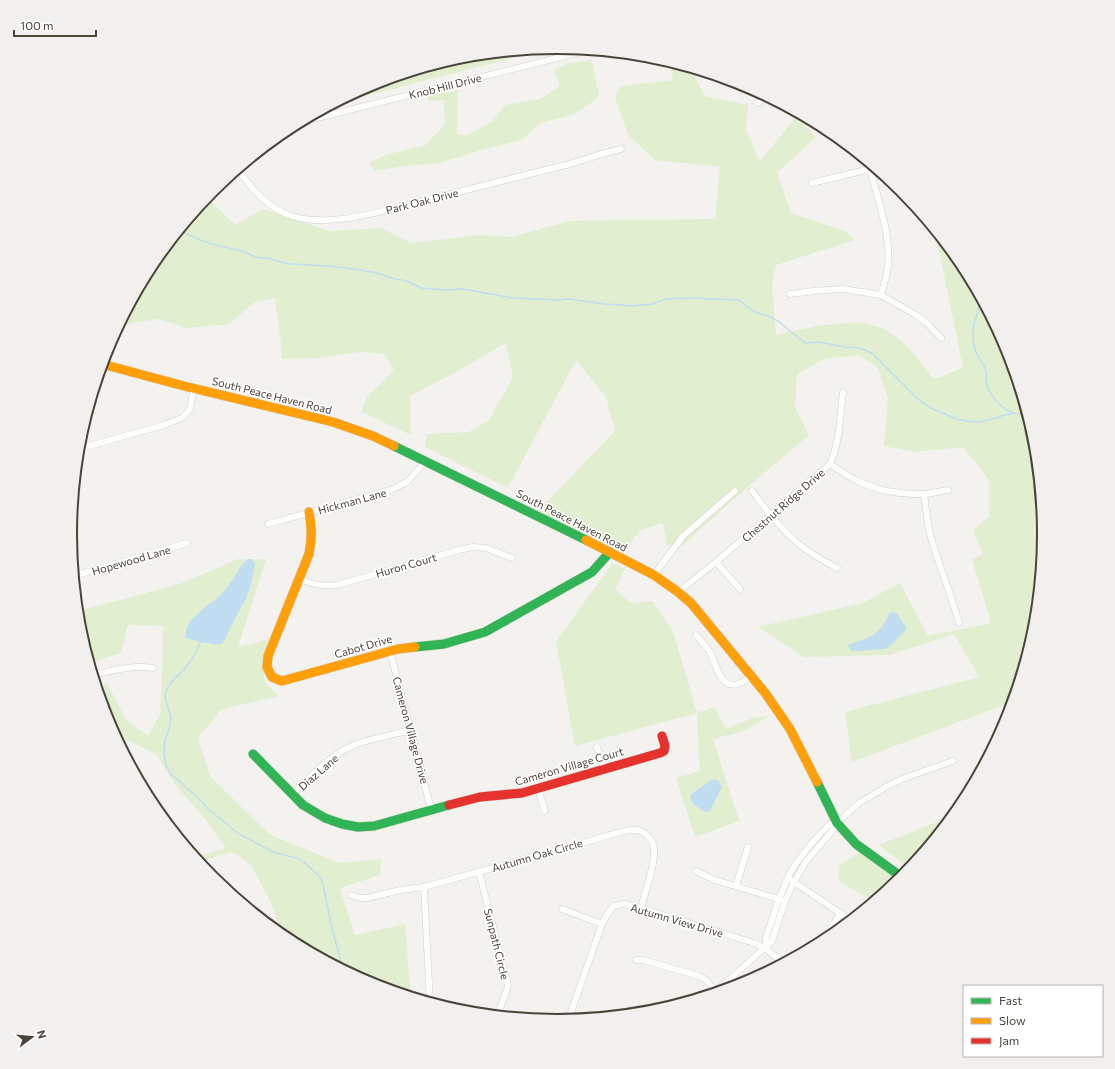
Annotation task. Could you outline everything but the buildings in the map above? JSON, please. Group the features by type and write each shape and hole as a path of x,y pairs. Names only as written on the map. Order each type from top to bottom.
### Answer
{"street":[{"name":"Knob Hill Drive","path":"317,118 571,54"},
{"path":"758,103 762,100"},
{"name":"Park Oak Drive","path":"241,173 256,192 280,211 292,216 312,220 332,220 373,213 578,162 612,151 621,150"},
{"path":"812,182 866,166"},
{"path":"870,170 886,231 888,250 888,265 881,295"},
{"path":"790,294 843,289 881,295 916,314 941,338"},
{"name":"South Peace Haven Road","path":"108,366 333,422 372,436 426,461 654,575 678,592 695,608 766,694 790,729 837,823 856,844 898,873"},
{"path":"85,447 164,426 182,418 190,409 194,388"},
{"name":"Chestnut Ridge Drive","path":"678,592 716,562 830,464 834,456 837,442 843,392"},
{"name":"Hickman Lane","path":"268,524 391,490 407,482 426,461"},
{"path":"830,464 853,479 872,487 909,494 924,494 948,490"},
{"path":"654,575 683,536 735,491"},
{"path":"752,491 771,515 799,545 837,568"},
{"path":"924,494 930,535 955,607 959,623"},
{"name":"Cabot Drive","path":"310,512 312,528 309,554 268,656 268,667 272,677 282,681 398,648 444,644 484,632 592,572 610,552"},
{"name":"Hopewood Lane","path":"79,575 187,543"},
{"name":"Huron Court","path":"298,579 321,586 337,585 459,550 473,548 486,548 512,558"},
{"path":"716,562 740,589"},
{"path":"696,635 709,651 724,682 737,684 752,677"},
{"name":"Cameron Village Drive","path":"390,651 432,809"},
{"path":"98,674 143,666 153,668"},
{"name":"Diaz Lane","path":"293,794 322,766 336,755 352,746 411,730"},
{"name":"Cameron Village Court","path":"253,754 303,805 325,818 342,824 358,827 387,823 480,796 522,793 604,770 664,751 665,746 662,736"},
{"path":"598,747 604,770"},
{"path":"782,900 807,860 833,830 837,823 859,804 891,784 953,761"},
{"path":"538,789 545,811"},
{"path":"722,985 766,948 772,941 788,878 795,865 829,825 837,823"},
{"name":"Autumn Oak Circle","path":"351,895 360,898 367,898 401,890 424,887 632,830 643,832 647,835 653,844 654,850 652,868 641,908"},
{"path":"736,886 748,847"},
{"path":"696,871 715,880 782,900"},
{"name":"Sunpath Circle","path":"478,872 508,985 499,1011"},
{"path":"788,878 848,918"},
{"path":"424,887 430,998"},
{"name":"Autumn View Drive","path":"570,1015 602,924 614,906 624,904 641,908 754,943 766,948 780,960"},
{"path":"562,909 602,924"},
{"path":"829,931 841,913"},
{"path":"636,960 643,960 699,976 706,980 710,990"}],"green space":[{"path":"526,55 360,97 433,70 495,58"},
{"path":"592,60 599,97 575,114 541,123 521,140 440,163 403,166 375,171 369,163 385,155 426,145 445,124 444,100 429,101 427,96 458,90 457,134 468,135 493,121 505,105 540,99 560,86 554,70 569,63"},
{"path":"671,67 693,74 705,96 748,105 746,130 760,161 796,117 816,137 777,173 791,213 847,232 855,240 776,265 772,285 776,335 816,326 858,322 884,328 907,346 934,379 963,368 937,240 974,294 1001,351 1022,410 1034,472 1037,503 1037,566 1029,628 1022,659 1001,718 1004,705 852,762 845,712 979,677 954,634 889,655 804,657 758,627 863,603 900,583 928,636 991,623 972,559 983,554 973,530 989,517 989,480 963,447 914,452 884,446 888,399 878,368 859,355 823,359 797,375 795,407 809,435 682,546 667,545 663,523 641,530 625,548 537,512 615,431 606,397 576,360 508,488 425,447 427,434 469,432 489,420 513,378 506,343 410,396 411,435 362,412 366,398 394,371 384,354 360,352 317,358 282,359 275,298 255,302 229,324 187,328 159,319 126,324 141,294 176,242 212,202 235,225 263,209 329,231 380,228 412,243 480,235 512,237 569,221 715,219 720,167 655,160 628,135 615,97 621,86 673,80"},
{"path":"238,559 266,559 238,647 268,640 262,661 265,682 279,696 222,709 198,738 210,776 269,834 339,863 381,859 380,875 340,888 355,935 405,924 411,992 374,978 317,951 279,926 271,903 252,866 233,852 205,860 200,855 226,848 198,810 176,786 156,754 125,739 121,734 102,686 107,683 126,720 148,736 160,714 163,626 128,625 121,653 94,662 83,610 180,584"},
{"path":"613,563 625,569 615,589 630,603 652,601 673,631 697,713 575,746 556,641"},
{"path":"714,707 726,729 755,717 769,716 747,730 713,739 739,821 695,837 676,778 700,771 697,713"},
{"path":"944,819 905,865 879,845"},
{"path":"860,852 894,877 870,899 840,882 838,878 840,865"}],"water":[{"path":"248,559 251,559 255,564 251,585 224,642 219,645 186,638 185,636 190,621 220,596 232,581 241,566"},
{"path":"894,612 907,629 889,647 885,649 856,651 850,649 848,645 879,631 886,621 889,613"},
{"path":"713,779 717,780 722,787 710,811 705,812 693,803 691,800 691,794"}],"waterway":[{"path":"184,232 202,241 242,251 256,257 291,264 329,266 378,273 395,279 407,281 421,288 446,290 463,289 513,298 568,299 632,306 653,304 665,299 699,298 739,300 753,311 778,321 805,343 819,342 859,348 873,354 917,398 930,408 957,419 979,422 1007,414 1014,413 1023,415"},
{"path":"978,303 978,312 973,330 975,349 985,368 989,391 999,404 1013,413"},
{"path":"201,641 191,660 184,670 173,680 166,692 165,697 171,718 165,740 164,753 166,765 171,774 208,809 239,834 273,852 300,859 317,874 321,879 324,889 341,963"}],"traffic: fast":[{"path":"394,446 586,540"},
{"path":"415,647 444,644 485,632 592,572 610,552"},
{"path":"253,754 303,805 325,818 342,824 358,827 374,826 449,805"},
{"path":"817,782 837,823 856,844 897,874"}],"traffic: slow":[{"path":"108,366 184,386 333,422 373,436 394,446"},
{"path":"309,512 311,522 311,544 309,554 268,656 267,667 272,677 282,681 398,649 415,647"},
{"path":"586,540 654,575 691,603 766,694 790,729 817,782"}],"traffic: jam":[{"path":"449,805 480,797 522,793 660,753 664,751 665,746 662,736"}]}
